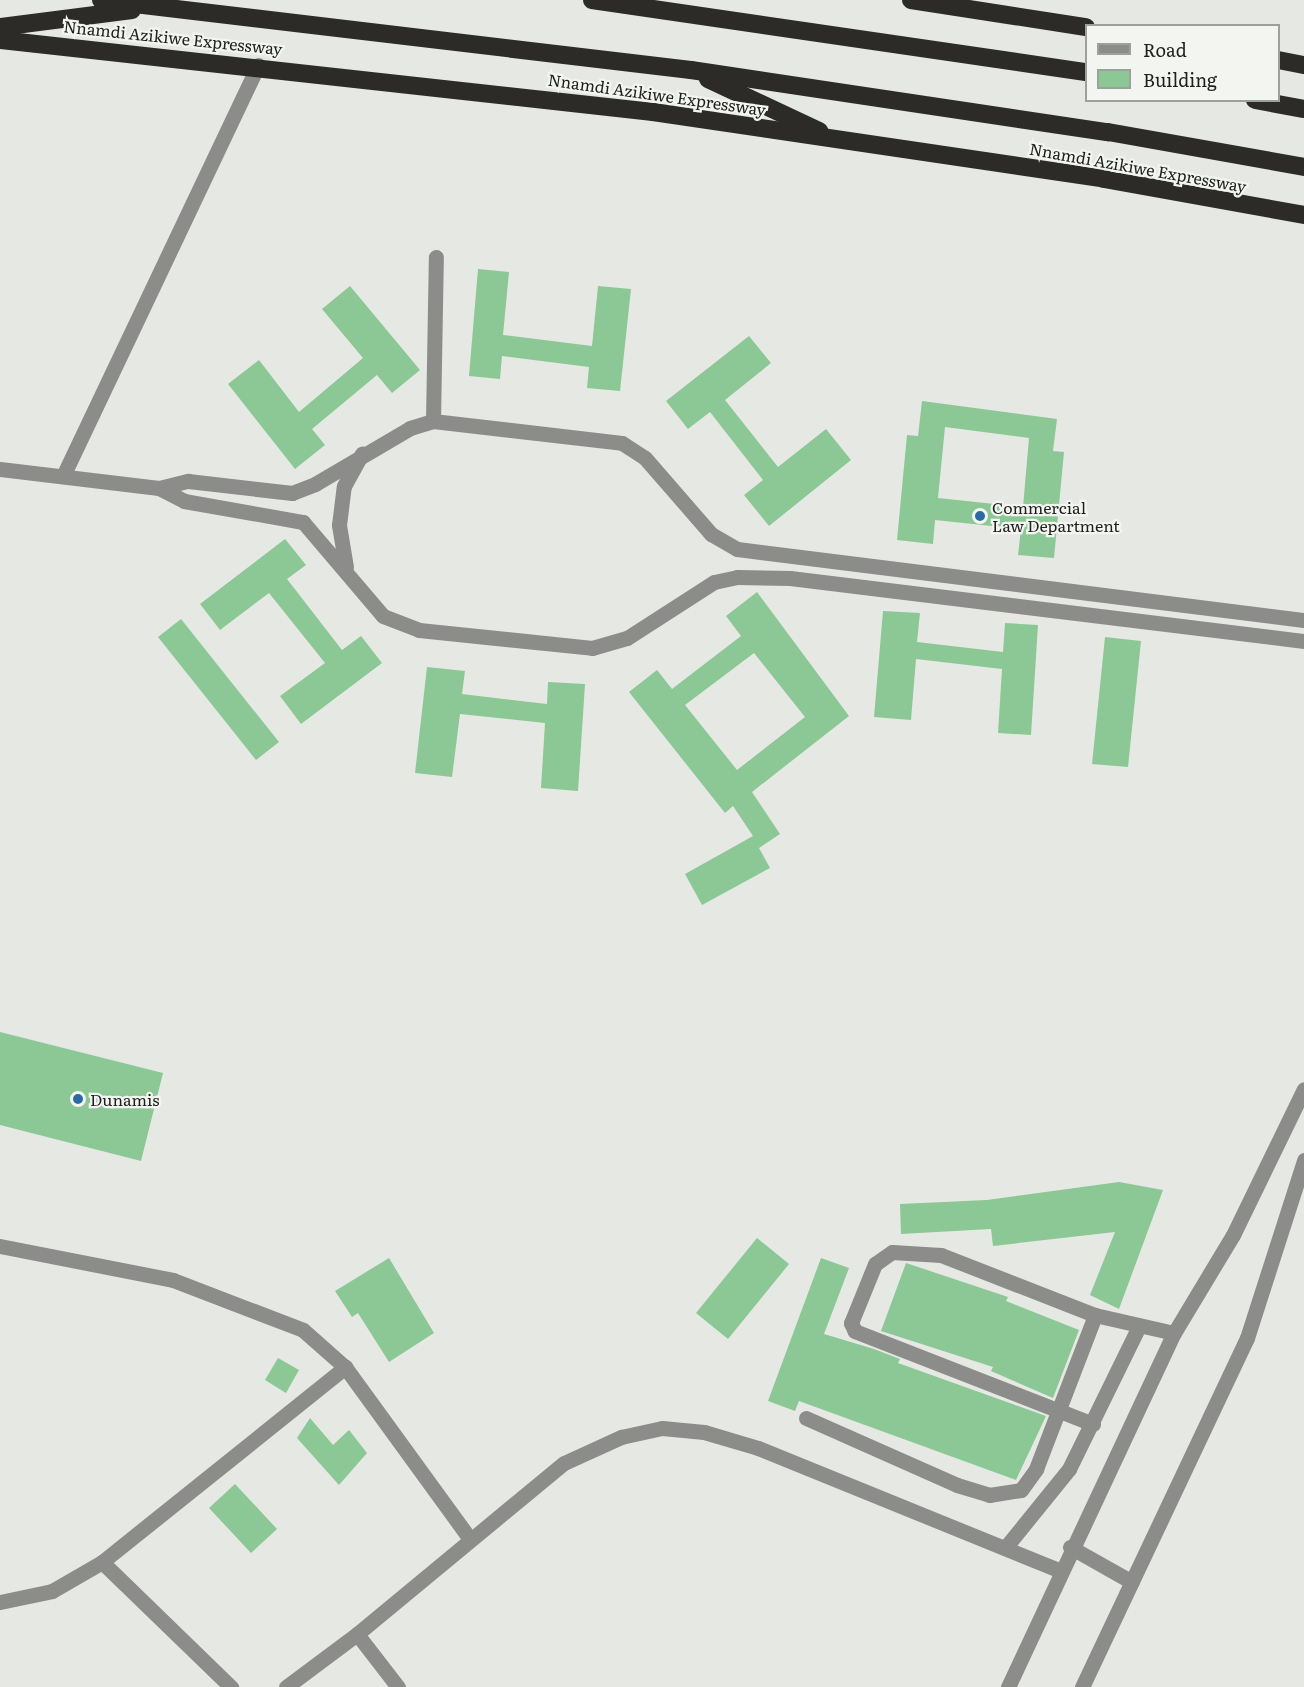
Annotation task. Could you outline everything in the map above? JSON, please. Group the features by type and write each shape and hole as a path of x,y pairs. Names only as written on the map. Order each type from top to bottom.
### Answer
{"highway":[{"name":"Nnamdi Azikiwe Expressway","path":"102,0 168,5 690,70 1108,132 1304,167"},
{"path":"592,0 1085,72"},
{"path":"911,0 1085,27"},
{"path":"0,27 168,5"},
{"name":"Nnamdi Azikiwe Expressway","path":"0,40 258,65 652,111 1104,179 1304,215"},
{"path":"1280,60 1304,65"},
{"path":"690,70 838,140"},
{"path":"1266,102 1304,109"}],"street":[{"path":"63,476 258,65"},
{"path":"433,421 436,257"},
{"path":"0,469 159,488 188,481 292,493 315,484 364,451 433,421 622,443 652,465 711,534 737,549 1304,620"},
{"path":"346,567 339,525 344,486 364,451"},
{"path":"159,488 183,501 303,522 346,567 383,616 419,630 592,648 627,638 714,582 737,577 790,578 1304,641"},
{"path":"1008,1687 1059,1570 1174,1332 1233,1235 1304,1089"},
{"path":"1082,1687 1247,1338 1304,1160"},
{"path":"0,1246 173,1280 303,1329 345,1367 470,1539"},
{"path":"1094,1424 858,1333 851,1323 875,1264 892,1252 941,1255 1095,1315 1174,1332"},
{"path":"806,1418 989,1495 1008,1495 1030,1482 1095,1315"},
{"path":"1005,1548 1069,1469 1094,1424 1139,1326"},
{"path":"0,1602 52,1591 102,1562 345,1367"},
{"path":"286,1687 357,1634 564,1463 621,1437 662,1428 704,1432 758,1448 1059,1570"},
{"path":"1070,1547 1132,1582"},
{"path":"102,1562 231,1687"},
{"path":"357,1634 398,1687"}],"building":[{"path":"478,269 509,272 503,335 592,346 598,286 631,289 620,391 587,388 589,367 502,356 500,379 469,376"},
{"path":"350,286 420,370 392,393 377,375 312,429 325,445 295,469 228,384 259,360 299,412 363,358 322,309"},
{"path":"749,336 771,363 725,400 778,467 826,429 851,460 769,526 744,495 763,480 710,412 688,429 666,401"},
{"path":"922,401 1057,419 1053,451 1064,452 1054,558 1018,555 1021,529 935,520 933,544 897,540 907,435 918,436","holes":["945,427 1029,438 1023,507 938,498"]},
{"path":"285,539 306,565 287,579 342,650 361,636 382,663 301,724 280,696 325,663 269,593 220,630 200,604"},
{"path":"757,592 849,716 752,792 780,834 759,848 770,868 702,905 685,874 753,836 733,806 725,813 629,692 657,670 672,689 741,636 726,616","holes":["754,653 805,717 737,770 685,705"]},
{"path":"883,611 920,613 917,642 1003,652 1005,623 1038,625 1031,735 998,733 1002,669 916,659 911,720 874,717"},
{"path":"181,619 279,742 256,760 158,637"},
{"path":"1105,637 1141,641 1128,767 1092,764"},
{"path":"427,667 465,671 462,694 547,704 548,682 585,684 578,791 541,788 545,723 460,714 452,777 415,773"},
{"name":"Dunamis","path":"0,1032 163,1073 141,1161 0,1125"},
{"path":"1119,1182 1163,1190 1119,1309 1090,1295 1115,1232 993,1246 991,1229 901,1234 900,1204 987,1200"},
{"path":"757,1238 789,1264 728,1339 696,1313"},
{"path":"389,1258 434,1333 389,1362 358,1313 352,1317 335,1291"},
{"path":"821,1258 849,1268 824,1334 874,1349 900,1359 898,1363 1046,1416 1016,1480 799,1401 795,1411 768,1401"},
{"path":"906,1263 1008,1297 1006,1301 1079,1330 1053,1398 991,1371 993,1367 881,1331"},
{"path":"278,1358 299,1370 286,1393 265,1380"},
{"path":"310,1418 333,1445 349,1430 367,1453 339,1485 297,1438"},
{"path":"235,1484 277,1529 251,1553 209,1508"}],"place":[{"name":"Commercial Law Department","path":"980,516"},
{"name":"Dunamis","path":"78,1099"}]}
